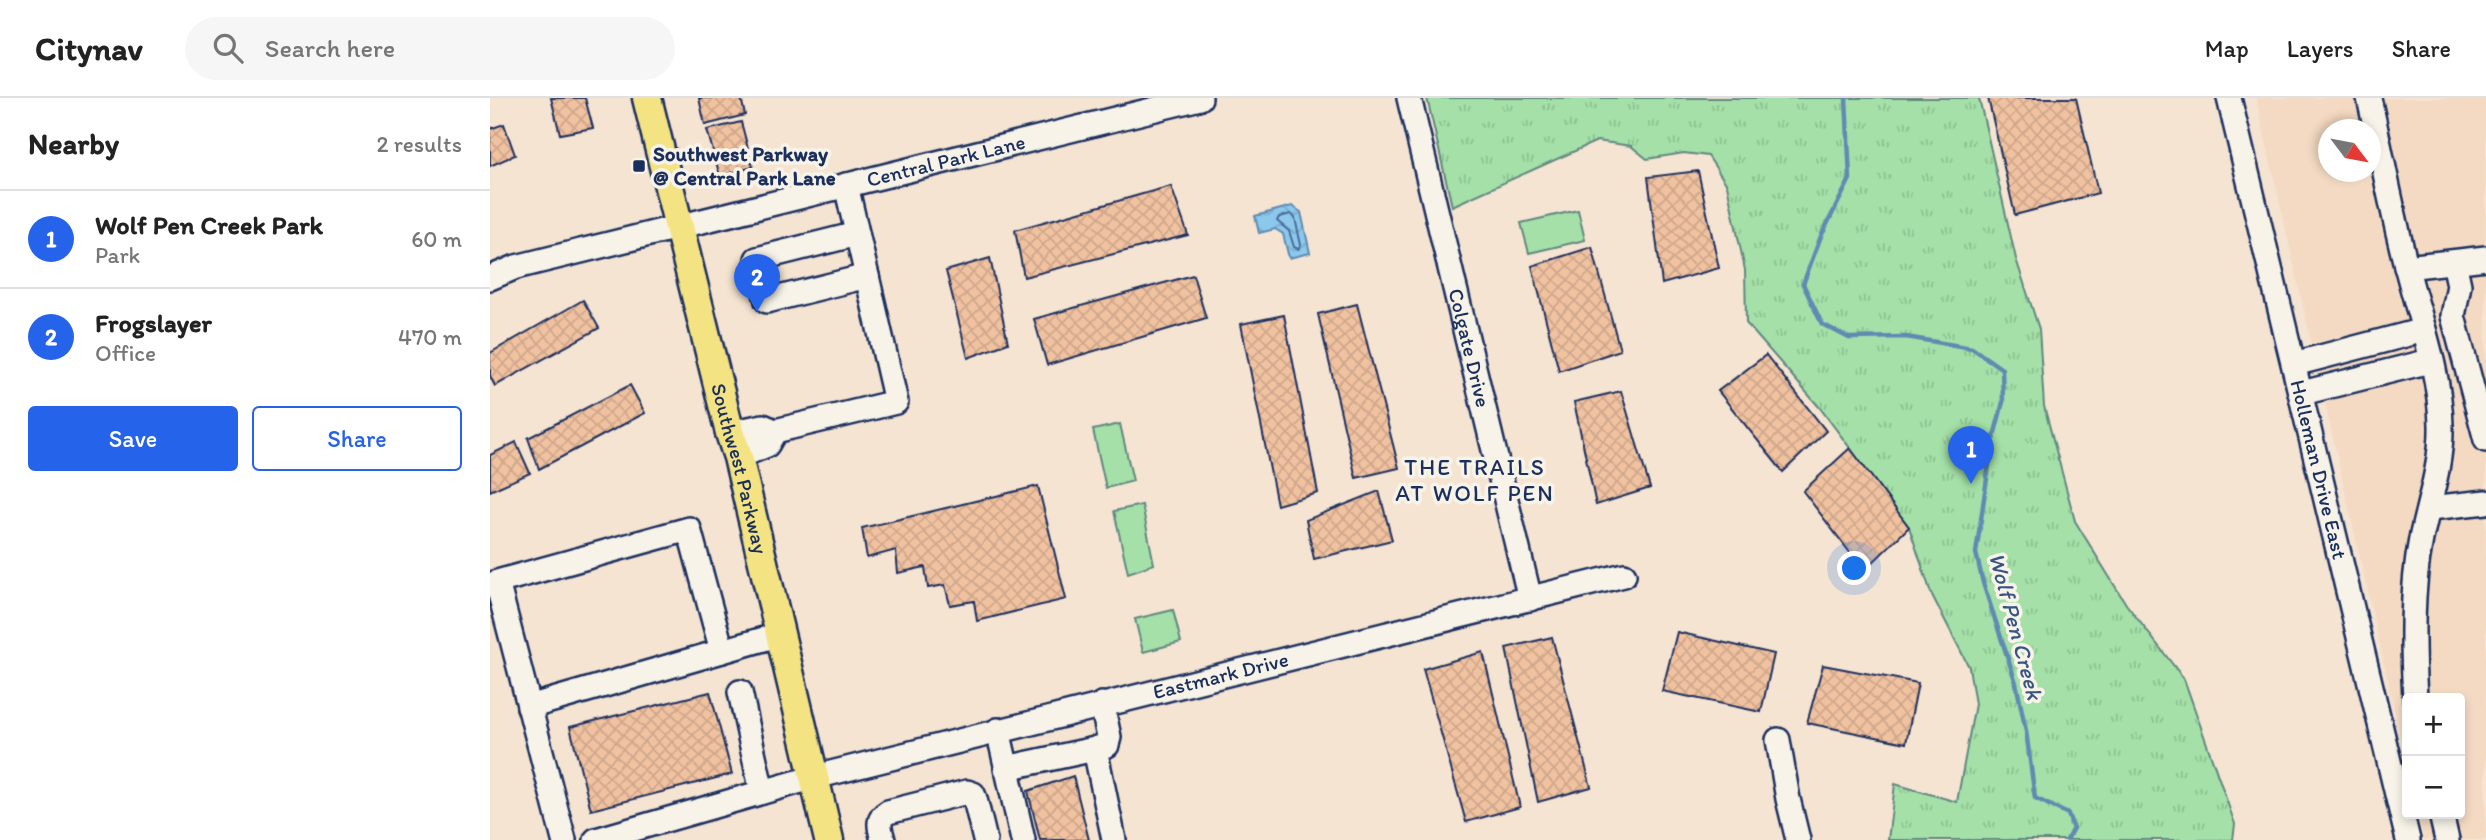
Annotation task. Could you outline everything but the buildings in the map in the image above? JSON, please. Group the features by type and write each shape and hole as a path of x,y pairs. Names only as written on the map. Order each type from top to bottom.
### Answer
{"main road":[{"name":"Southwest Parkway","path":"648,98 816,776 829,840"}],"street":[{"name":"Central Park Lane","path":"490,278 516,267 1200,98"},
{"name":"Colgate Drive","path":"1409,98 1530,598"},
{"name":"Holleman Drive East","path":"2229,98 2408,840"},
{"path":"2369,98 2440,405 2438,470 2416,576 2413,647 2416,693"},
{"path":"734,445 763,426 775,431 896,402 846,185"},
{"path":"857,234 757,259 767,301 867,276"},
{"path":"2406,267 2486,258"},
{"path":"2454,262 2459,285 2453,316 2486,440"},
{"path":"2294,364 2424,330"},
{"path":"2302,393 2430,361"},
{"path":"2430,508 2486,502"},
{"path":"564,840 497,582 689,529 722,651"},
{"name":"Eastmark Drive","path":"596,840 816,776 1624,575"},
{"path":"528,707 781,634"},
{"path":"740,692 762,792"},
{"path":"1006,768 1107,745 1109,737 1101,704"},
{"path":"998,730 1023,840"},
{"path":"1778,740 1798,840"},
{"path":"1095,749 1114,840"},
{"path":"883,840 879,823 882,816 967,792 973,793 985,840"},
{"path":"2442,819 2447,840"}],"shaded area":[{"path":"2256,98 2486,98 2486,840 2424,840 2419,819 2465,819 2465,693 2402,693 2402,744"}],"green space":[{"path":"1427,98 1979,98 2016,259 2039,329 2044,406 2075,521 2126,604 2184,679 2235,824 2233,840 1888,840 1895,784 1957,802 1975,704 1969,667 1931,593 1909,527 1820,408 1746,323 1745,270 1727,185 1708,156 1684,153 1647,159 1631,146 1597,141 1452,206"},
{"path":"1578,210 1585,240 1529,253 1521,223"},
{"path":"1120,424 1133,481 1106,488 1093,430"},
{"path":"1142,505 1154,564 1128,573 1114,511"},
{"path":"1173,610 1181,642 1143,652 1135,619"}],"water":[{"path":"1292,206 1301,212 1310,253 1289,258 1283,234 1275,229 1259,233 1255,216"}],"waterway":[{"name":"Wolf Pen Creek","path":"1846,98 1850,179 1821,236 1803,284 1822,324 1849,338 1906,337 1972,348 2002,369 2003,402 1992,444 1976,553 1983,583 2016,683 2035,798 2068,814 2073,828 2067,840"}],"place":[{"name":"Southwest Parkway @ Central Park Lane","path":"639,166"},
{"name":"Frogslayer","path":"757,312"},
{"name":"Wolf Pen Creek Park","path":"1971,484"}],"district":[{"name":"THE TRAILS AT WOLF PEN","path":"1475,480"}]}
